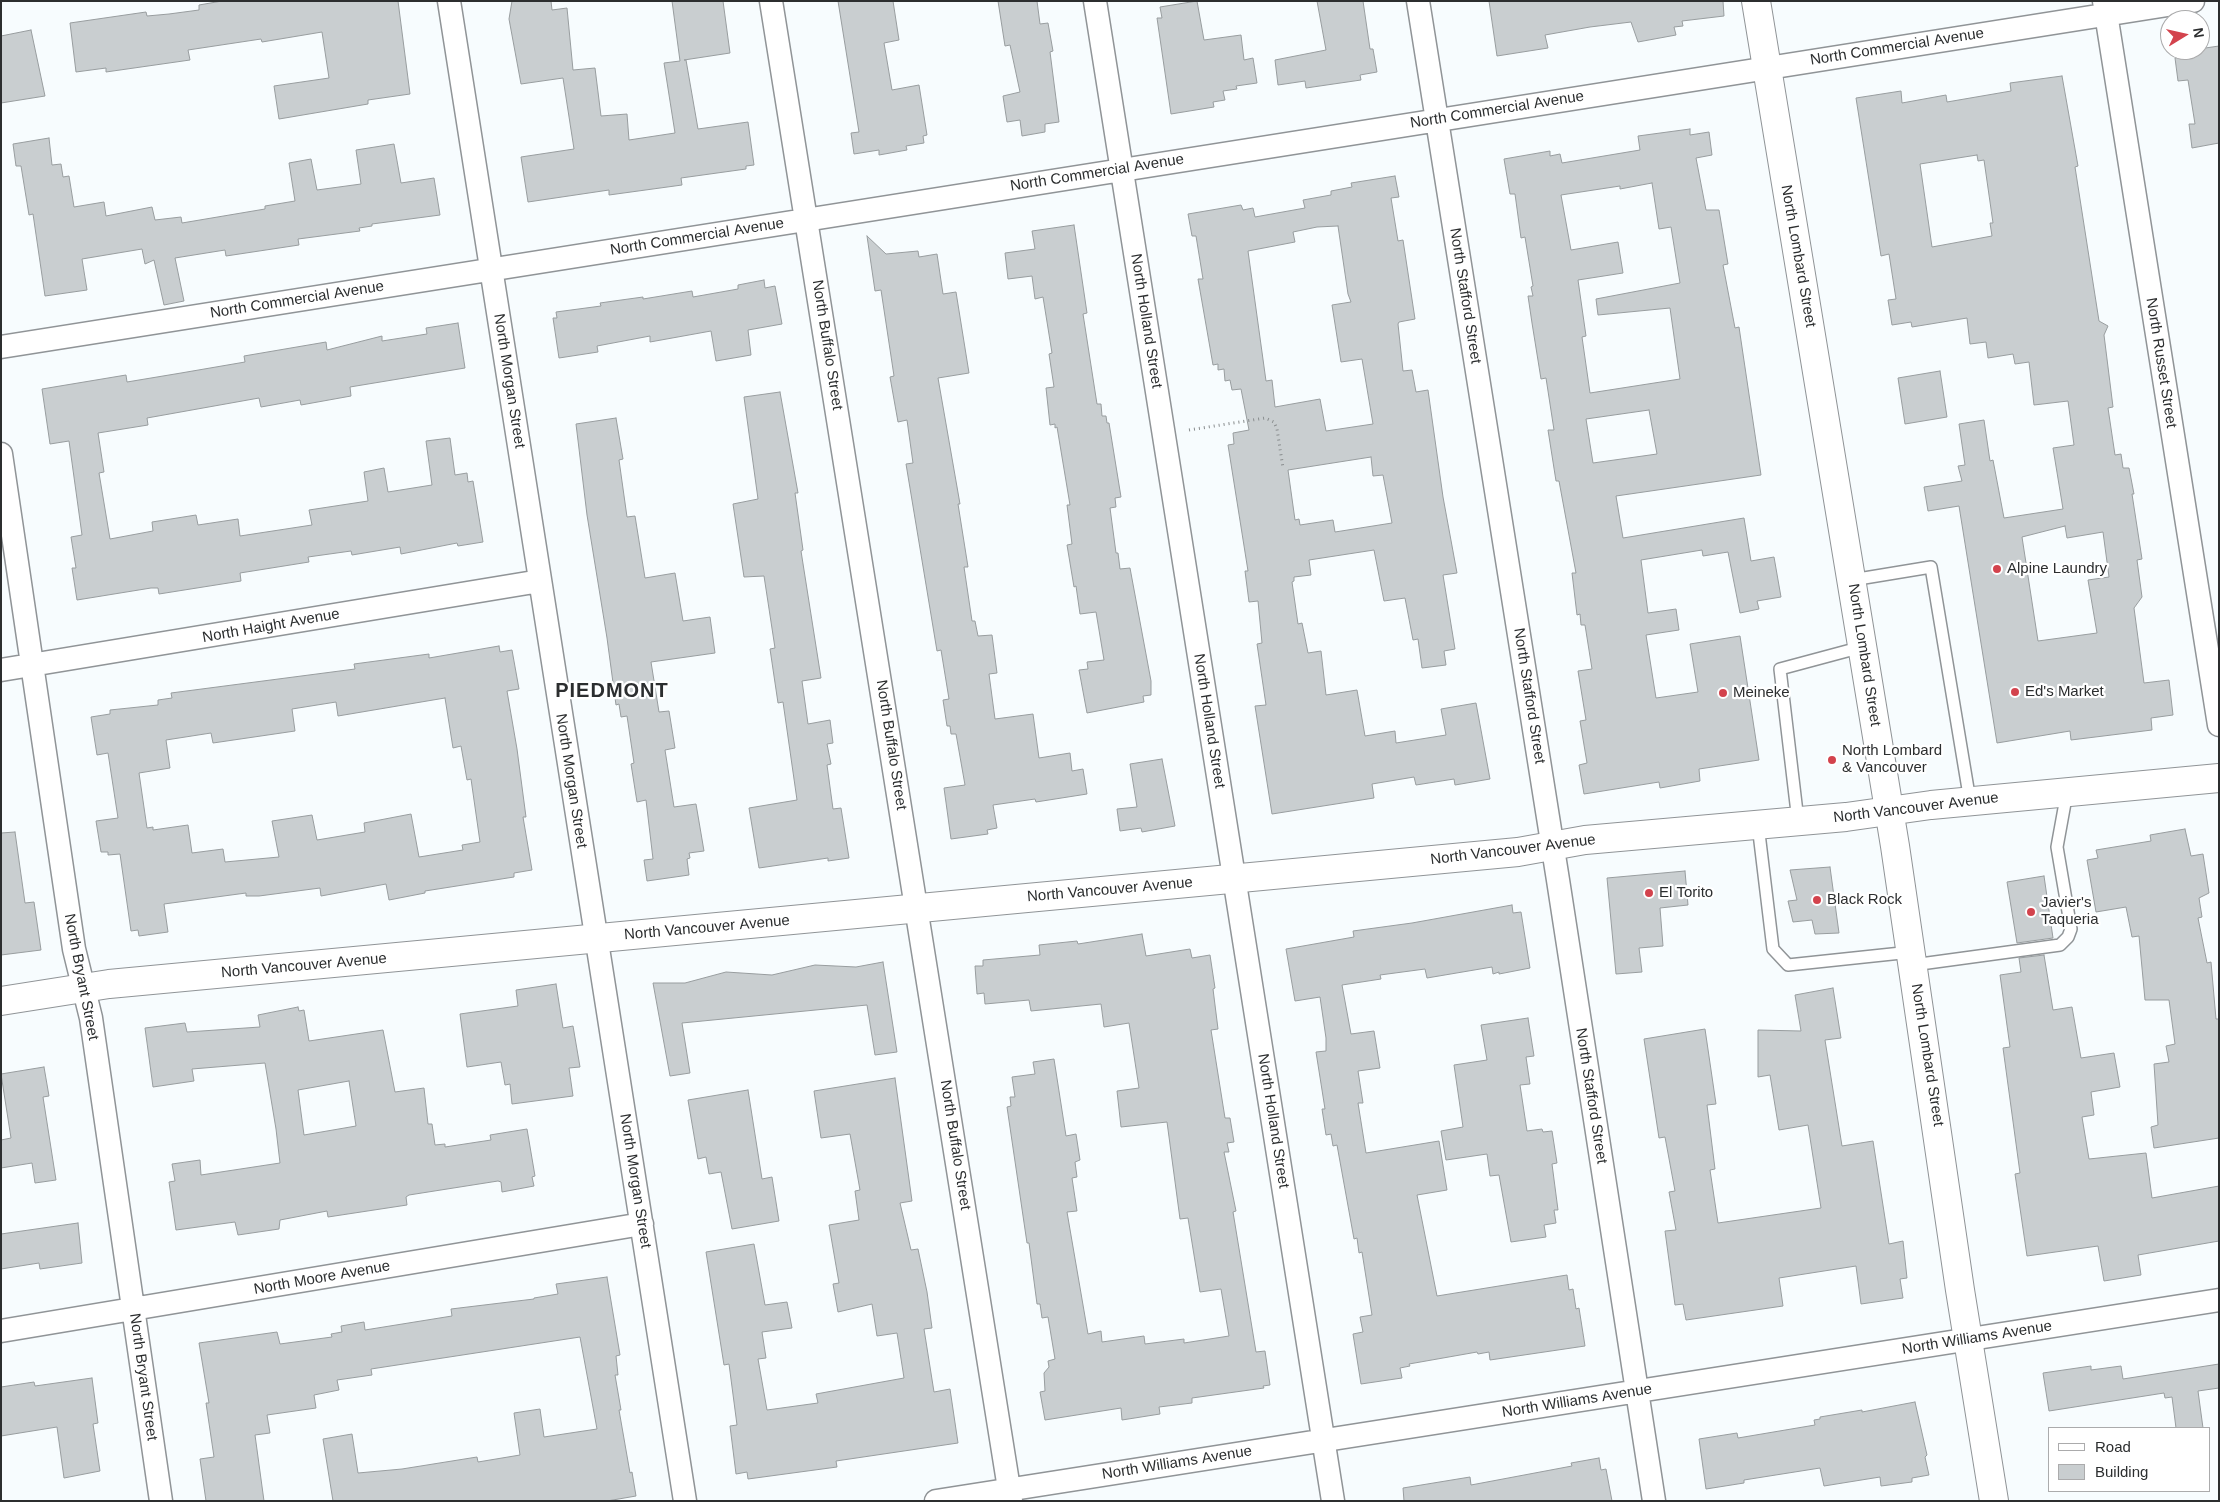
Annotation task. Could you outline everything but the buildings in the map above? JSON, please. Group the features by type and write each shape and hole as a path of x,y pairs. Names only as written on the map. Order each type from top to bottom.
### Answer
{"street":[{"name":"North Morgan Street","path":"449,1 686,1501"},
{"name":"North Buffalo Street","path":"771,1 918,908 1010,1495"},
{"name":"North Holland Street","path":"1095,1 1333,1501"},
{"name":"North Stafford Street","path":"1418,1 1553,846 1654,1501"},
{"name":"North Lombard Street","path":"1756,1 1889,811 1994,1501"},
{"name":"North Commercial Avenue","path":"1,347 1766,68 2105,8 2193,1"},
{"name":"North Russet Street","path":"2105,8 2219,725"},
{"name":"North Bryant Street","path":"1,454 74,949 91,1018 161,1501"},
{"name":"North Haight Avenue","path":"1,670 540,581"},
{"name":"North Vancouver Avenue","path":"1,1001 109,984 1518,852 1585,840 1758,825 1970,801 2219,778"},
{"name":"North Moore Avenue","path":"1,1330 133,1310 642,1224"},
{"name":"North Williams Avenue","path":"936,1501 1010,1495 1324,1440 2219,1300"}],"lane":[{"path":"1852,580 1931,567 1970,801"},
{"path":"1798,821 1780,669 1862,647"},
{"path":"1758,825 1773,949 1788,965 1912,958 2060,945 2068,937 2071,929 2057,847 2067,792"}],"path":[{"path":"1164,435 1265,418 1274,422 1277,429 1282,468"}],"place":[{"name":"Alpine Laundry","path":"1997,569"},
{"name":"Ed's Market","path":"2015,692"},
{"name":"Meineke","path":"1723,693"},
{"name":"North Lombard & Vancouver","path":"1832,760"},
{"name":"El Torito","path":"1649,893"},
{"name":"Black Rock","path":"1817,900"},
{"name":"Javier's Taqueria","path":"2031,912"}],"district":[{"name":"PIEDMONT","path":"612,691"}]}
